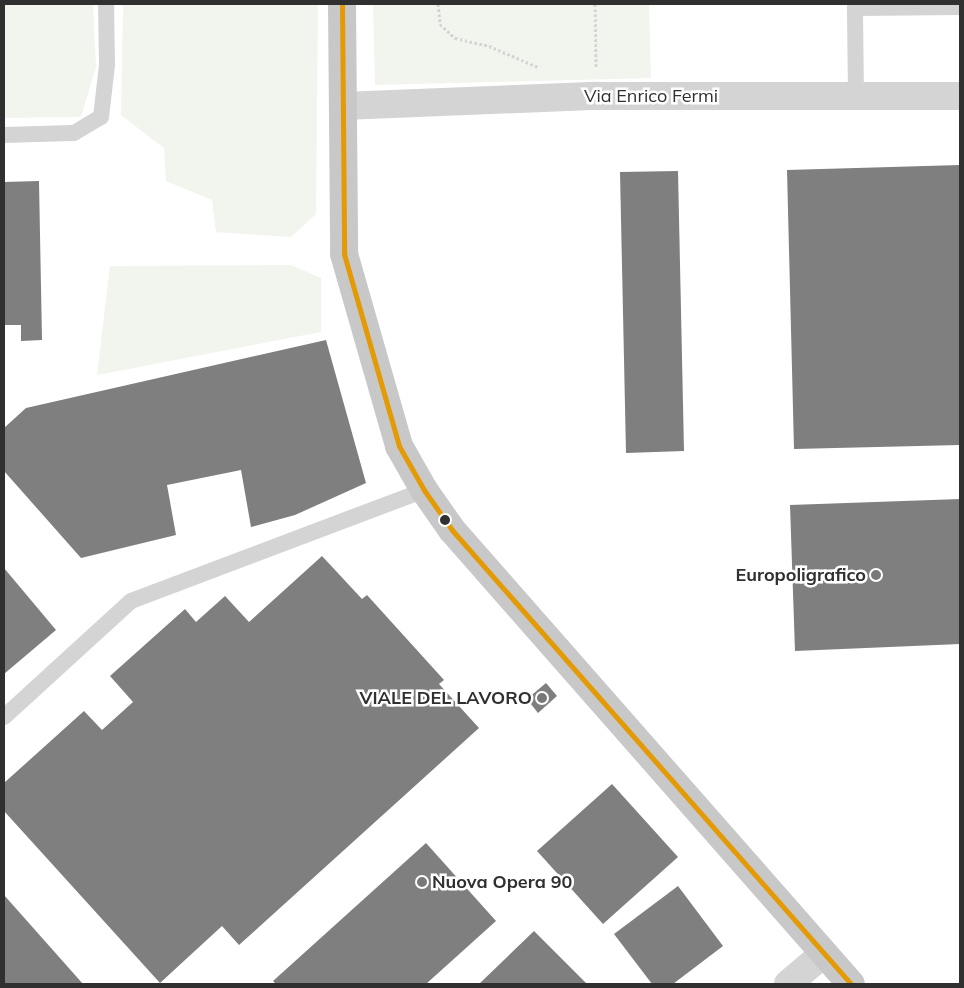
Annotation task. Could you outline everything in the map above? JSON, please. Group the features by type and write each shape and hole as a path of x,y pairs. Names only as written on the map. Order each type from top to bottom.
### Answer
{"main road":[{"path":"342,4 344,254 399,446 424,490 452,530 851,984"}],"street":[{"name":"Via Enrico Fermi","path":"343,106 597,96 960,96"},
{"path":"788,984 823,954"}],"lane":[{"path":"4,134 74,133 101,117 107,65 106,4"},
{"path":"856,96 855,8 960,6"},
{"path":"4,717 131,601 424,490"}],"path":[{"path":"438,4 440,24 455,38 489,46 541,68"},
{"path":"595,4 597,96"}],"shaded area":[{"path":"4,4 93,4 96,67 81,117 4,118"},
{"path":"123,4 318,4 316,214 291,237 216,232 212,200 166,181 164,148 121,115"},
{"path":"373,4 649,4 651,78 375,85"},
{"path":"291,265 321,278 321,332 97,375 110,266"}],"building":[{"path":"960,165 960,445 794,449 787,170"},
{"path":"678,171 684,451 626,453 620,172"},
{"path":"39,181 42,340 21,341 21,325 4,325 4,182"},
{"path":"326,340 366,483 295,515 251,527 241,470 167,485 176,535 81,558 4,471 4,428 26,408"},
{"name":"Europoligrafico","path":"960,499 960,644 795,651 790,505"},
{"path":"322,556 362,599 367,595 444,680 439,684 479,728 239,945 222,926 160,983 4,811 4,783 84,711 102,730 133,702 110,676 185,609 196,622 225,596 249,622"},
{"path":"4,568 56,630 4,674"},
{"name":"VIALE DEL LAVORO","path":"546,683 557,696 538,713 527,699"},
{"path":"612,784 678,857 603,924 537,851"},
{"name":"Nuova Opera 90","path":"426,843 496,921 426,984 276,984 273,981"},
{"path":"678,886 723,946 673,984 652,984 614,934"},
{"path":"4,895 83,984 4,984"},
{"path":"534,931 587,984 479,984"}],"transit line":[{"path":"342,4 344,254 399,446 424,490 452,530 851,984"}],"place":[{"name":"Europoligrafico","path":"876,575"},
{"name":"VIALE DEL LAVORO","path":"542,698"},
{"name":"Nuova Opera 90","path":"422,882"}]}
